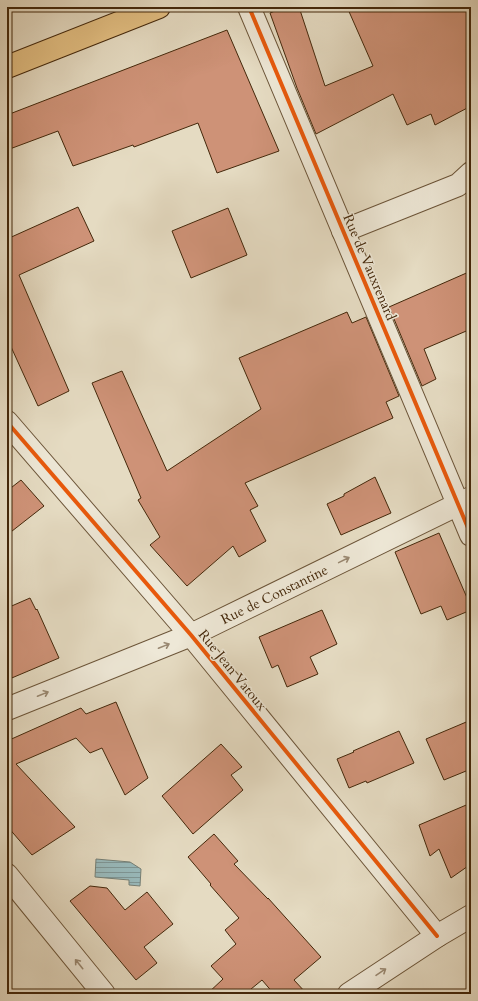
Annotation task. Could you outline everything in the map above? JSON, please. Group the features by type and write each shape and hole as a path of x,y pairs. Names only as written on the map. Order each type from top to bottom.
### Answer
{"main road":[{"path":"7,67 159,7"}],"street":[{"name":"Rue de Vauxrenard","path":"248,7 343,231 465,501 471,535"},
{"path":"343,231 458,184 471,173"},
{"name":"Rue Jean Vatoux","path":"7,422 191,635 437,936"},
{"name":"Rue de Constantine","path":"7,709 191,635 465,501"},
{"path":"7,875 104,994"},
{"path":"348,994 437,936 471,916"}],"water":[{"path":"96,859 130,862 141,869 140,886 129,885 129,880 95,877"}],"building":[{"path":"285,7 299,7 325,86 373,66 347,7 471,7 471,106 435,125 431,114 407,125 393,94 316,134 297,88 270,13"},
{"path":"227,30 279,151 217,173 198,123 134,147 133,145 73,166 58,131 7,150 7,115"},
{"path":"78,207 94,241 19,275 69,391 38,406 7,338 7,239"},
{"path":"228,208 247,255 191,278 172,231"},
{"path":"471,271 471,329 424,349 436,379 422,386 389,307"},
{"path":"347,312 352,323 366,317 399,396 386,402 393,418 245,483 258,506 250,510 266,541 239,557 233,546 187,586 150,545 160,537 138,500 141,498 92,383 122,371 167,471 261,409 239,358"},
{"path":"375,477 391,513 341,535 327,504 344,496 344,494"},
{"path":"21,480 44,506 7,535 7,491"},
{"path":"439,533 471,607 471,610 447,620 441,606 421,614 395,552"},
{"path":"30,598 36,610 37,609 59,658 7,680 7,608"},
{"path":"322,610 337,644 310,657 318,674 287,687 278,665 272,668 259,637"},
{"path":"116,702 148,778 125,795 102,748 90,753 76,738 16,764 75,827 32,855 7,826 7,741 81,708 86,714"},
{"path":"471,720 471,769 444,780 426,739"},
{"path":"399,731 414,763 367,783 366,781 349,788 337,759"},
{"path":"221,744 242,767 231,775 243,790 193,834 162,796"},
{"path":"471,803 471,864 451,878 439,849 430,856 419,825"},
{"path":"214,834 238,861 234,864 268,898 321,957 294,980 307,994 274,994 262,980 245,994 207,994 223,979 211,966 236,944 225,930 239,918 188,857"},
{"path":"90,886 107,888 125,910 147,892 173,924 144,947 157,963 136,980 70,901"}],"cycle path":[{"path":"249,7 471,535"},
{"path":"7,422 191,635 437,936"}]}
